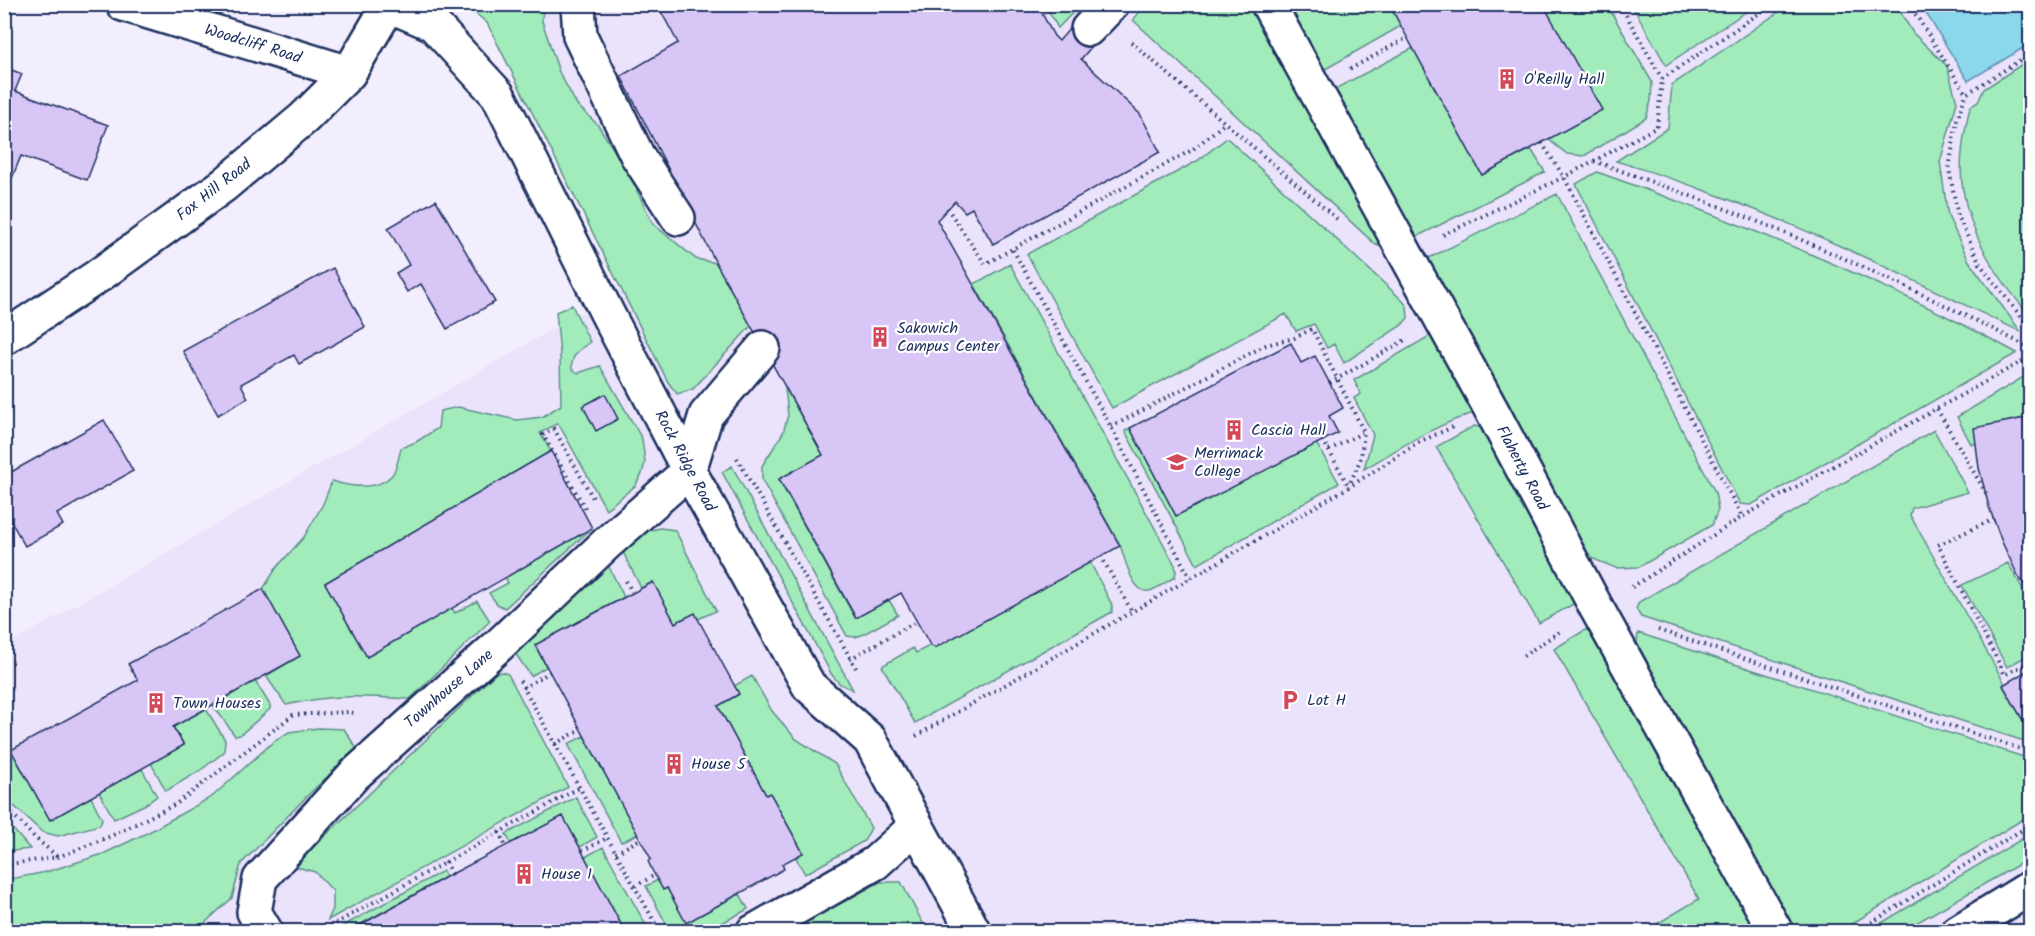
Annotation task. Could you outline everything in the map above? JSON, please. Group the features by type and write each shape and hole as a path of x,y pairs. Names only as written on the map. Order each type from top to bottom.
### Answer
{"street":[{"name":"Woodcliff Road","path":"123,4 349,73"},
{"path":"578,4 580,36 590,58 636,155 678,218"},
{"name":"Flaherty Road","path":"1268,4 1492,411 1597,609 1776,932"},
{"name":"Fox Hill Road","path":"4,338 98,276 224,185 304,118 349,73 389,5"},
{"name":"Rock Ridge Road","path":"389,5 433,24 498,95 689,471 809,686 870,740 974,932"},
{"path":"689,471 706,415 763,348"},
{"name":"Townhouse Lane","path":"266,932 254,912 260,879 354,775 689,471"},
{"path":"753,932 874,863 915,826"},
{"path":"1958,932 2031,888"}],"path":[{"path":"1405,253 1564,177 1658,127 1662,80 1620,4"},
{"path":"1662,80 1773,4"},
{"path":"1909,4 1966,94"},
{"path":"1100,17 1341,223"},
{"path":"1314,89 1407,38"},
{"path":"2031,54 1966,94 1957,120 1949,169 1958,216 1980,264 2026,323 2031,334"},
{"path":"947,208 985,264 1192,150 1225,123"},
{"path":"1542,143 1564,177 1742,517"},
{"path":"1594,161 1747,218 1844,258 2031,348"},
{"path":"1013,250 1190,578"},
{"path":"1330,383 1416,333 1432,303"},
{"path":"1110,426 1266,345 1294,338 1312,329 1364,432 1361,458 1349,487"},
{"path":"1523,656 1548,638 1742,517 2031,357"},
{"path":"712,409 850,659 863,675"},
{"path":"1937,409 1986,493"},
{"path":"909,740 1349,487 1421,441 1492,411"},
{"path":"586,509 543,435 554,429 601,513 600,520 607,543"},
{"path":"1329,450 1364,432"},
{"path":"1323,440 1349,487"},
{"path":"1994,519 1938,545 2005,675 2031,662"},
{"path":"1101,556 1132,612"},
{"path":"1597,609 2031,752"},
{"path":"850,659 917,621"},
{"path":"499,645 660,932"},
{"path":"524,688 550,672"},
{"path":"4,865 58,857 111,836 176,804 293,715 348,712 403,729"},
{"path":"555,744 580,730"},
{"path":"321,932 579,788"},
{"path":"4,805 34,837 58,857"},
{"path":"1856,932 2031,825"},
{"path":"500,832 506,847"},
{"path":"582,851 607,838"},
{"path":"616,853 640,839"},
{"path":"445,862 452,875"},
{"path":"634,886 655,875"}],"shaded area":[{"name":"Merrimack College","path":"490,5 2030,5 2030,931 5,931 4,647 641,278"}],"green space":[{"path":"466,5 543,5 542,21 559,72 577,105 598,125 629,174 653,224 696,259 716,263 751,326 693,389 677,394 668,382 487,23"},
{"path":"1045,5 1080,5 1058,28"},
{"path":"1145,5 1257,5 1385,248 1376,245 1133,20"},
{"path":"1278,5 1389,5 1401,26 1315,75"},
{"path":"1543,5 1607,5 1652,82 1651,101 1646,118 1584,156 1567,154 1548,139 1601,110"},
{"path":"1632,5 1756,5 1666,65"},
{"path":"1789,5 1896,5 1913,33 1947,66 1957,102 1940,162 1948,216 1969,261 2021,332 1864,257 1744,205 1616,161 1668,128 1672,85"},
{"path":"1413,48 1482,175 1531,149 1545,172 1408,241 1327,93"},
{"path":"2030,59 2030,316 1997,273 1972,225 1963,190 1961,159 1970,107 1978,102 1984,89"},
{"path":"1227,138 1402,300 1407,306 1408,318 1402,325 1344,363 1334,344 1327,348 1314,324 1296,331 1286,314 1112,408 1027,254 1197,161"},
{"path":"1597,172 1811,254 1915,301 2017,353 1751,505 1740,504 1576,184"},
{"path":"1557,194 1715,492 1718,510 1712,525 1639,567 1616,568 1591,558 1421,262"},
{"path":"1010,264 1175,565 1175,577 1156,589 1143,590 1134,581 1120,545 974,284"},
{"path":"572,305 590,342 574,357 572,369 578,373 600,366 642,439 645,462 642,474 635,486 606,509 558,423 540,433 551,451 325,583 367,657 452,608 455,613 477,601 490,621 410,699 348,697 318,699 286,705 266,676 300,656 263,589 277,567 304,537 323,504 332,481 347,485 372,486 386,480 395,469 401,448 416,442 438,428 440,411 458,407 517,420 542,417 561,405 556,312"},
{"path":"1433,334 1477,412 1433,430 1364,469 1373,435 1354,398 1361,394 1354,380"},
{"path":"2030,373 2030,417 1975,428 1976,444 1971,444 1957,417"},
{"path":"785,388 823,455 779,480 855,618 889,600 898,615 862,635 847,636 762,480 762,466 783,433 788,415"},
{"path":"1474,426 1487,429 1579,601 1539,623 1436,447"},
{"path":"1130,428 1176,516 1316,443 1339,483 1197,565 1125,431"},
{"path":"1934,430 1968,492 1912,508 1910,515 2005,684 2003,686 2030,733 2030,743 1641,617 1636,609 1639,602"},
{"path":"732,466 853,690 840,684 832,675 722,472"},
{"path":"592,528 505,608 497,604 489,593 508,583 505,577"},
{"path":"660,528 675,530 716,611 698,619 695,614 675,623 653,582 641,588 623,552 648,531"},
{"path":"1090,562 1112,605 1112,612 915,723 882,666 913,648 916,653"},
{"path":"2008,563 2030,602 2030,654 2007,667 1962,585"},
{"path":"608,565 624,597 535,645 546,667 531,676 515,653"},
{"path":"1592,629 1762,931 1645,931 1699,899 1554,649 1585,630"},
{"path":"1638,633 2030,759 2030,815 1840,931 1791,931 1637,643"},
{"path":"496,673 508,674 568,787 328,920 333,909 333,891 315,872 297,867 306,854"},
{"path":"752,676 772,711 796,739 835,764 871,828 864,841 805,874 796,858 803,852 770,793 766,795 718,706 738,695 734,686"},
{"path":"255,681 270,705 270,709 240,735 235,736 213,705"},
{"path":"206,709 225,740 224,752 201,770 166,791 151,763 184,745 173,727"},
{"path":"318,728 344,729 357,749 311,792 241,864 232,898 196,931 5,931 5,880 46,872 103,854 149,832 213,796 273,742 289,732"},
{"path":"584,736 638,834 621,842 568,744"},
{"path":"5,747 11,750 50,820 91,797 102,819 100,825 58,836 42,832 13,805 5,793"},
{"path":"142,769 157,796 146,804 114,819 99,792"},
{"path":"576,797 597,837 580,847 563,817 511,844 506,834"},
{"path":"5,820 30,849 5,852"},
{"path":"2030,834 2030,858 1902,931 1868,931"},
{"path":"603,847 649,931 625,931 585,857"},
{"path":"443,871 446,877 348,931 332,932"},
{"path":"658,880 667,888 687,922 740,894 748,909 707,931 670,931 646,886"},
{"path":"880,882 901,882 927,931 848,931 845,927 836,931 790,931"}],"water":[{"path":"1921,5 2030,5 2030,44 1968,81"}],"building":[{"name":"Sakowich Campus Center","path":"657,4 1037,4 1059,41 1077,20 1098,39 1081,59 1140,114 1160,152 993,244 972,208 965,212 955,201 937,220 1120,546 935,648 930,645 901,593 856,618 779,479 823,455 716,263 621,76 678,43"},
{"name":"O'Reilly Hall","path":"1389,4 1543,4 1602,110 1482,175"},
{"path":"4,67 22,74 15,91 108,125 87,180 21,156 6,193 4,193"},
{"path":"436,200 495,302 447,329 421,284 407,292 396,273 409,265 388,228"},
{"path":"333,268 365,327 299,364 294,355 241,384 248,398 218,415 183,351"},
{"name":"Cascia Hall","path":"1291,343 1301,363 1315,356 1343,408 1329,416 1338,433 1176,516 1130,428"},
{"path":"605,394 618,419 596,431 583,406"},
{"path":"2030,417 2030,594 2017,574 1989,507 1979,468 1974,428"},
{"path":"104,420 133,471 57,514 63,525 25,546 4,509 4,476"},
{"path":"551,451 592,528 367,657 325,583"},
{"name":"House 5","path":"653,582 675,623 695,613 739,694 718,706 766,795 770,793 803,853 782,864 784,869 686,923 667,888 663,890 652,870 648,861 651,859 535,645"},
{"name":"Town Houses","path":"263,589 300,656 173,727 184,745 50,820 11,750 138,680 128,664"},
{"path":"2030,669 2030,733 2003,685"},
{"name":"House 1","path":"563,816 625,932 348,932 446,877"}],"place":[{"name":"O'Reilly Hall","path":"1507,79"},
{"name":"Sakowich Campus Center","path":"880,337"},
{"name":"Cascia Hall","path":"1234,430"},
{"name":"Merrimack College","path":"1177,462"},
{"name":"Lot H","path":"1290,700"},
{"name":"Town Houses","path":"156,703"},
{"name":"House 5","path":"674,764"},
{"name":"House 1","path":"524,874"}]}
